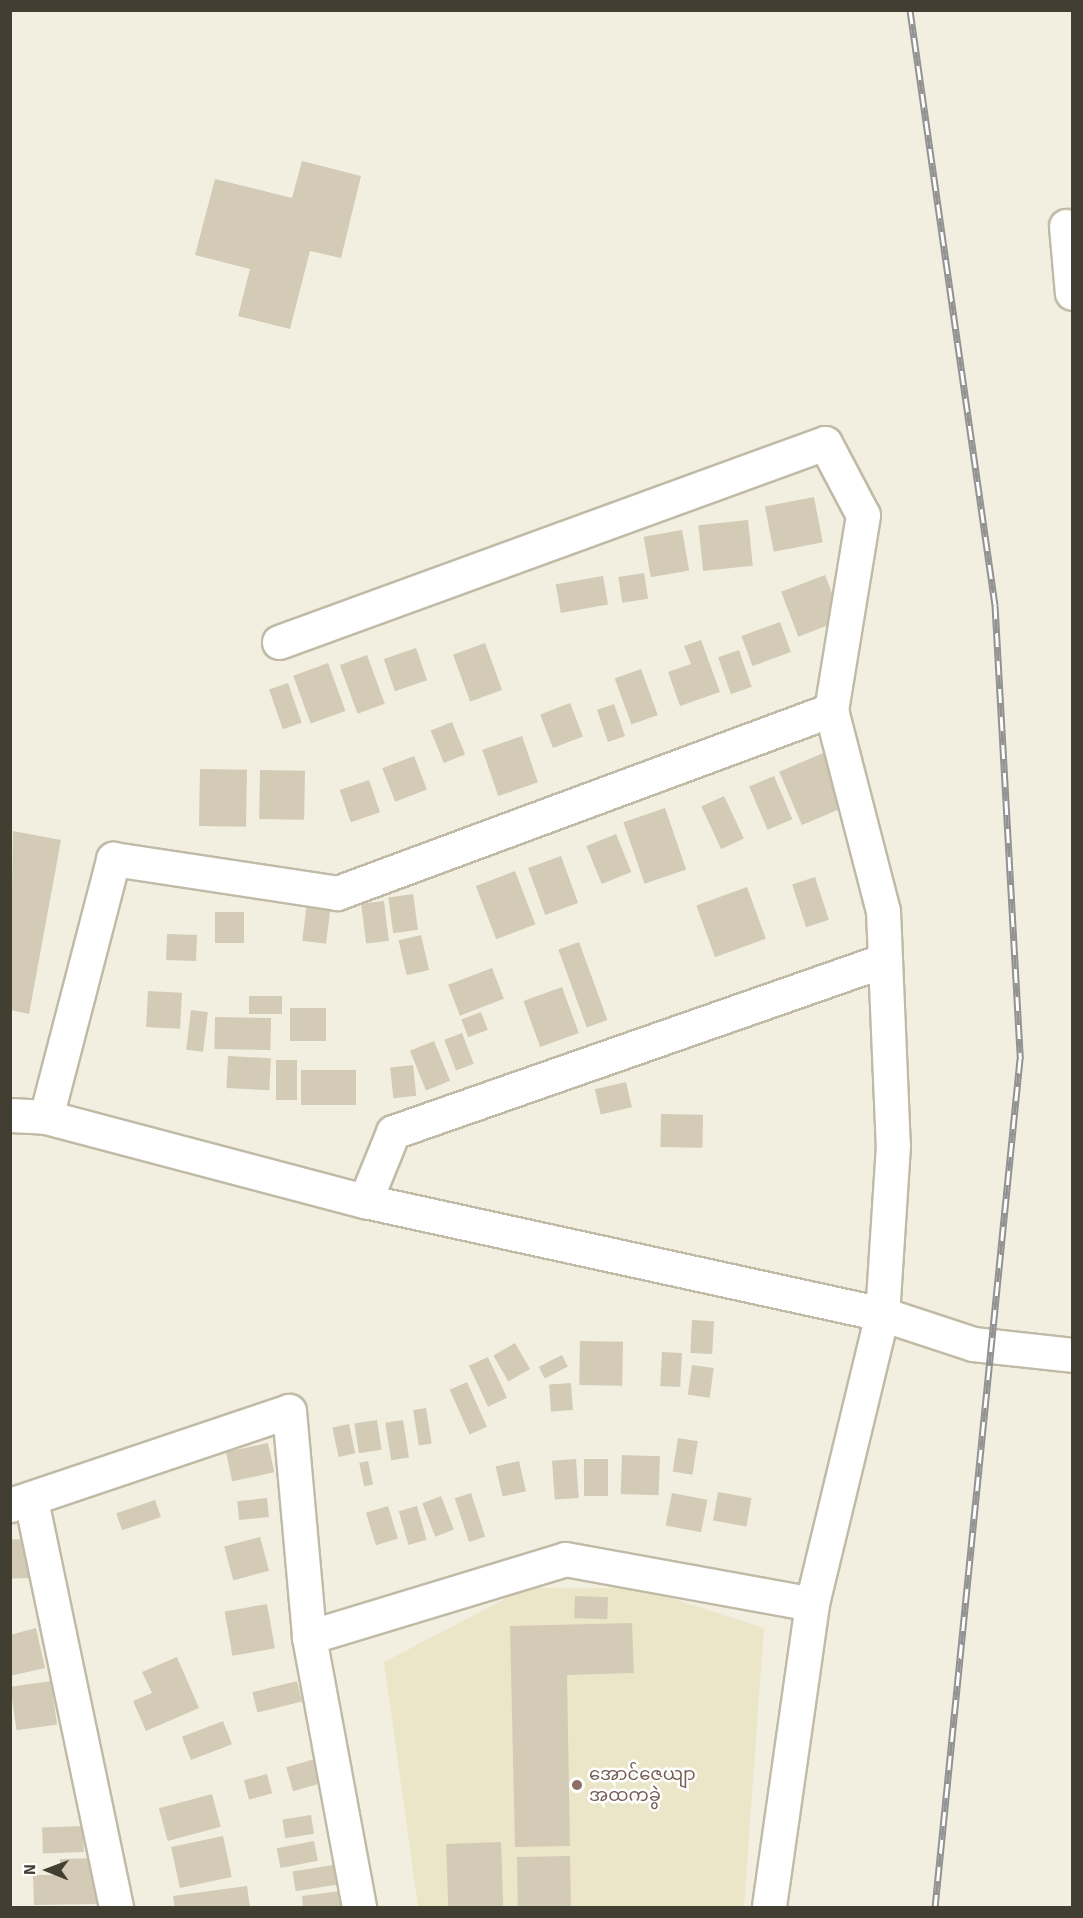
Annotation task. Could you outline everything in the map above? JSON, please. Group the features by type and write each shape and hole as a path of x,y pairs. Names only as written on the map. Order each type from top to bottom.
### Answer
{"street":[{"path":"1066,226 1072,293"},
{"path":"279,642 825,443 863,515 831,710 883,911 892,1145 882,1314 812,1604 769,1908"},
{"path":"46,1117 113,859 338,893 831,710"},
{"path":"365,1201 393,1132 885,960"},
{"path":"10,1115 46,1117 365,1201 882,1314 973,1344 1072,1355"},
{"path":"116,1908 21,1502 289,1412 309,1637 359,1908"},
{"path":"309,1637 565,1559 812,1604"}],"shaded area":[{"name":"အောင်ဇေယျာ အထကခွဲ","path":"526,1588 640,1588 764,1628 744,1907 418,1907 384,1662"}],"building":[{"path":"302,161 361,176 341,258 310,251 290,329 238,316 250,269 195,255 215,179 292,198"},
{"path":"814,497 823,542 774,552 765,507"},
{"path":"748,520 753,566 703,571 698,525"},
{"path":"682,530 689,570 651,577 644,537"},
{"path":"644,573 648,599 622,603 618,577"},
{"path":"825,575 842,620 798,637 781,592"},
{"path":"603,576 608,605 561,613 556,584"},
{"path":"780,622 791,652 752,666 741,636"},
{"path":"701,640 720,692 680,706 668,672 691,664 684,646"},
{"path":"485,643 502,690 470,702 453,655"},
{"path":"416,648 427,680 395,691 384,659"},
{"path":"739,650 752,687 731,694 718,657"},
{"path":"367,655 385,704 358,714 340,665"},
{"path":"328,663 345,711 311,724 293,676"},
{"path":"641,669 658,715 631,725 615,679"},
{"path":"288,683 302,723 283,729 269,690"},
{"path":"570,703 583,737 553,748 540,714"},
{"path":"614,704 625,736 608,742 597,710"},
{"path":"452,722 465,754 444,763 431,731"},
{"path":"522,736 538,782 498,796 482,750"},
{"path":"828,751 851,804 802,825 779,772"},
{"path":"414,756 427,790 395,802 382,768"},
{"path":"200,769 247,770 246,827 199,826"},
{"path":"260,770 305,771 304,820 259,819"},
{"path":"774,776 792,819 768,830 749,787"},
{"path":"369,780 380,812 351,822 340,790"},
{"path":"724,796 744,839 721,849 701,807"},
{"path":"665,808 686,869 645,884 623,822"},
{"path":"13,831 61,840 29,1014 10,1010"},
{"path":"616,834 631,872 602,884 586,846"},
{"path":"561,856 578,903 545,915 528,868"},
{"path":"515,871 535,924 496,939 476,886"},
{"path":"815,877 829,920 806,927 792,884"},
{"path":"747,887 766,939 715,957 696,905"},
{"path":"413,894 418,930 393,933 388,897"},
{"path":"384,901 389,941 366,944 361,904"},
{"path":"307,902 331,905 326,944 302,941"},
{"path":"215,912 244,912 244,943 215,943"},
{"path":"167,934 197,935 196,961 166,960"},
{"path":"421,935 429,970 407,975 399,940"},
{"path":"579,942 607,1020 587,1028 558,950"},
{"path":"492,968 504,999 460,1016 448,985"},
{"path":"562,987 579,1033 540,1047 523,1001"},
{"path":"148,991 182,993 180,1029 146,1027"},
{"path":"249,996 282,996 282,1014 249,1014"},
{"path":"290,1008 326,1008 326,1041 290,1041"},
{"path":"191,1010 208,1012 203,1052 186,1050"},
{"path":"481,1012 488,1030 468,1037 461,1020"},
{"path":"215,1017 271,1018 270,1050 214,1049"},
{"path":"462,1033 474,1064 456,1071 444,1040"},
{"path":"434,1041 450,1081 426,1091 410,1051"},
{"path":"228,1056 271,1058 269,1090 226,1088"},
{"path":"276,1060 297,1060 297,1100 276,1100"},
{"path":"413,1065 416,1096 393,1098 390,1067"},
{"path":"301,1070 356,1070 356,1105 301,1105"},
{"path":"626,1082 632,1107 601,1115 595,1089"},
{"path":"661,1114 703,1115 702,1148 660,1147"},
{"path":"692,1320 714,1321 712,1354 690,1353"},
{"path":"580,1341 623,1342 622,1386 579,1385"},
{"path":"515,1343 530,1369 508,1381 493,1356"},
{"path":"662,1352 682,1353 680,1387 660,1386"},
{"path":"562,1355 568,1367 545,1378 539,1367"},
{"path":"488,1357 507,1398 488,1407 469,1366"},
{"path":"692,1365 714,1368 710,1398 688,1395"},
{"path":"467,1382 487,1427 470,1434 450,1390"},
{"path":"571,1383 573,1410 551,1411 549,1385"},
{"path":"426,1408 432,1444 419,1446 413,1410"},
{"path":"377,1420 382,1450 359,1453 354,1424"},
{"path":"403,1420 409,1458 391,1460 385,1423"},
{"path":"349,1424 355,1453 339,1457 332,1428"},
{"path":"678,1438 698,1441 692,1475 673,1472"},
{"path":"268,1443 274,1472 232,1481 226,1452"},
{"path":"622,1455 660,1456 659,1495 621,1494"},
{"path":"576,1459 579,1498 555,1500 552,1461"},
{"path":"584,1459 608,1459 608,1496 584,1496"},
{"path":"368,1461 373,1484 364,1486 359,1463"},
{"path":"519,1461 526,1491 503,1497 496,1466"},
{"path":"718,1492 751,1498 746,1526 713,1521"},
{"path":"471,1493 485,1537 469,1542 455,1498"},
{"path":"672,1493 707,1500 701,1532 666,1525"},
{"path":"441,1496 454,1530 435,1537 422,1503"},
{"path":"267,1498 269,1517 239,1520 237,1501"},
{"path":"155,1500 161,1517 122,1530 116,1513"},
{"path":"388,1506 398,1539 376,1545 366,1513"},
{"path":"417,1506 427,1540 408,1545 399,1511"},
{"path":"260,1537 269,1571 233,1580 224,1547"},
{"path":"10,1539 34,1539 35,1578 11,1578"},
{"path":"575,1596 608,1597 607,1619 574,1618"},
{"path":"267,1604 275,1648 232,1656 225,1611"},
{"path":"632,1623 634,1673 567,1675 570,1846 515,1847 510,1626"},
{"path":"36,1628 45,1668 10,1676 10,1635"},
{"path":"177,1657 199,1708 146,1731 133,1701 152,1693 142,1672"},
{"path":"51,1681 57,1725 17,1730 10,1687"},
{"path":"297,1681 302,1701 257,1713 252,1692"},
{"path":"223,1721 232,1744 191,1760 182,1737"},
{"path":"315,1759 322,1783 293,1791 286,1767"},
{"path":"267,1774 272,1793 249,1800 244,1780"},
{"path":"212,1794 221,1827 168,1841 159,1808"},
{"path":"311,1815 314,1834 285,1838 282,1820"},
{"path":"83,1826 84,1852 43,1853 42,1827"},
{"path":"223,1836 232,1877 180,1888 171,1847"},
{"path":"314,1841 318,1861 281,1868 277,1848"},
{"path":"501,1842 503,1908 448,1908 446,1844"},
{"path":"570,1856 571,1908 518,1908 517,1857"},
{"path":"96,1858 97,1904 34,1905 33,1875 60,1875 60,1859"},
{"path":"333,1865 336,1885 296,1891 293,1871"},
{"path":"247,1886 250,1908 175,1908 173,1896"},
{"path":"348,1890 350,1908 303,1908 302,1896"}],"railway":[{"path":"910,10 995,605 1020,1059 935,1908"}],"place":[{"name":"အောင်ဇေယျာ အထကခွဲ","path":"577,1785"}]}
